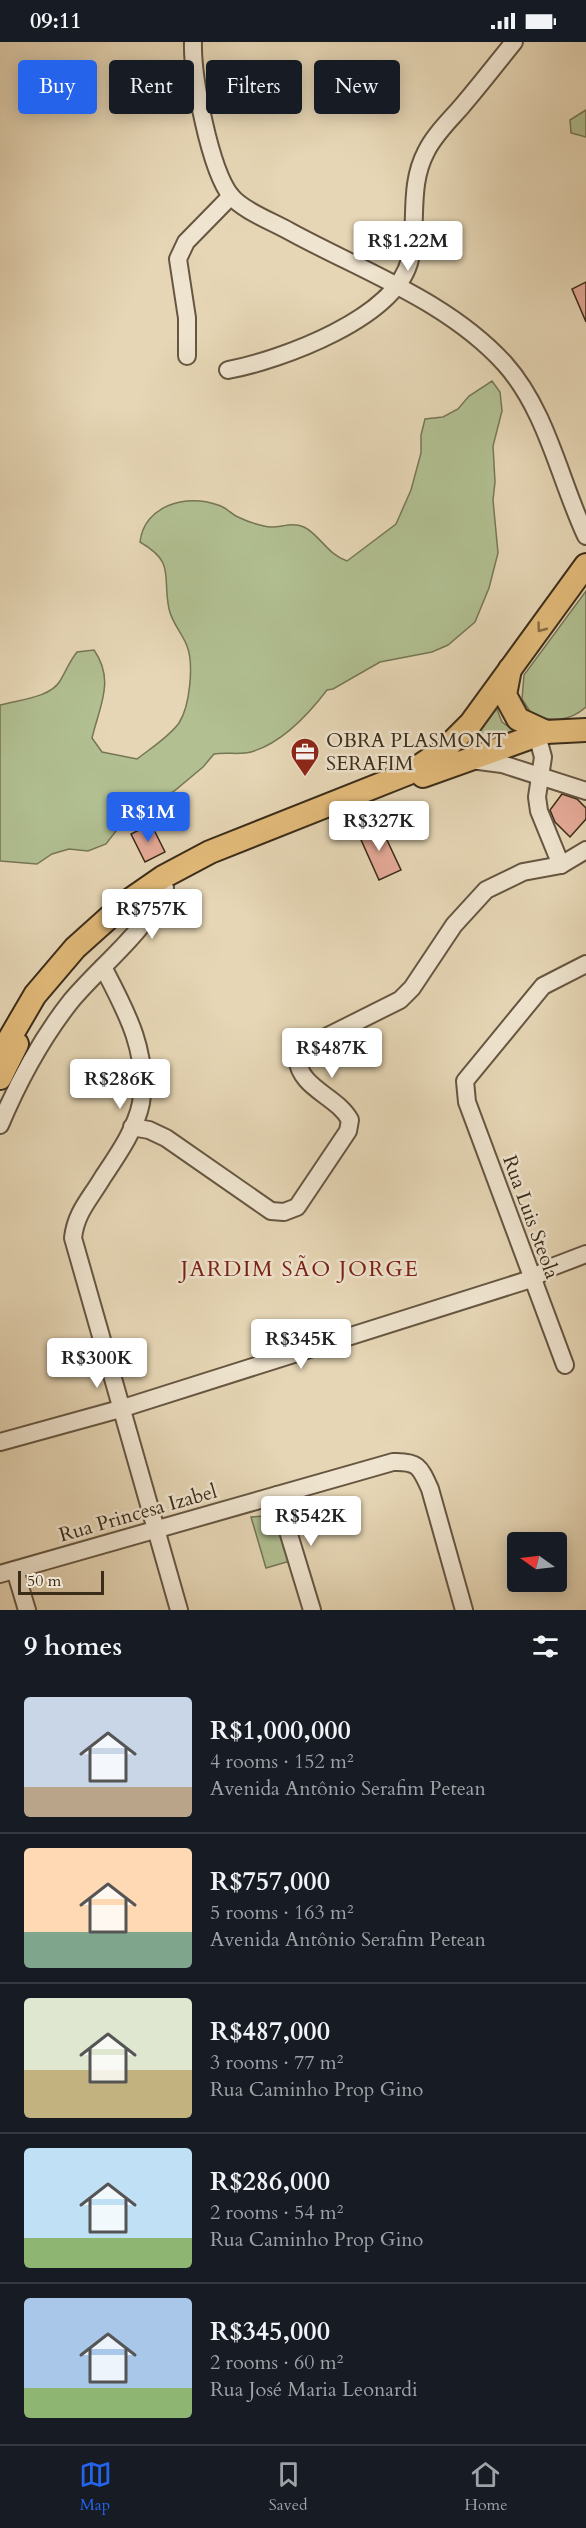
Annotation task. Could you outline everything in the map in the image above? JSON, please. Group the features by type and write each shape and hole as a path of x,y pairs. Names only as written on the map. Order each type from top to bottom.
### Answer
{"main road":[{"path":"0,1055 35,994 75,948 124,904 163,877 210,852 409,773 446,748 471,723 510,669 579,584 586,565"},
{"path":"510,669 505,695 512,711 518,719 548,733"},
{"path":"0,1078 14,1048 47,1000 106,934 165,888 455,762 548,733 586,727"}],"street":[{"path":"193,42 196,79 203,114 222,180 231,196 303,239 399,287 443,313 477,338 506,365 541,424 586,536"},
{"path":"228,370 277,358 324,337 372,310 399,287 410,262 416,187 426,152 514,42"},
{"path":"187,356 187,318 178,259 186,242 231,196"},
{"path":"548,733 537,797 539,811 561,865"},
{"path":"455,762 502,764 586,791"},
{"path":"132,1127 149,1130 166,1138 271,1211 284,1212 297,1207 348,1131 350,1120 342,1108 306,1081 298,1068 297,1058 310,1045 400,1000 412,988 454,925 486,890 523,872 561,865 586,850"},
{"path":"0,1125 32,1055 72,1001 156,909 165,888"},
{"name":"Rua Luis Steola","path":"565,1365 466,1101 465,1081 543,986 586,964"},
{"path":"104,967 133,1027 139,1046 141,1104 132,1127 98,1186 82,1205 75,1222 73,1238 179,1610"},
{"path":"0,1442 120,1409 531,1279 552,1267 586,1254"},
{"name":"Rua Princesa Izabel","path":"7,1572 393,1462 408,1461 417,1465 423,1473 464,1610"},
{"path":"277,1495 312,1610"},
{"path":"7,1572 27,1610"}],"green space":[{"path":"586,110 586,137 571,133 570,120"},
{"path":"492,381 500,392 502,411 493,446 495,482 493,500 498,553 489,588 475,622 448,645 432,652 380,662 333,689 327,690 294,727 262,748 247,753 214,754 203,767 173,792 137,804 106,844 88,851 69,849 52,854 37,864 0,861 0,705 33,698 49,691 60,681 77,652 94,650 104,672 105,682 102,704 92,738 102,752 137,759 170,733 183,716 190,685 189,654 185,641 170,614 163,563 140,542 149,519 168,505 180,502 206,502 221,506 238,517 261,525 304,527 334,554 347,561 396,524 411,490 421,453 421,435 425,419 443,417 458,409 469,396"},
{"path":"586,591 586,707 567,718 547,719 533,716 522,699 524,675"},
{"path":"496,707 502,722 516,732 456,753"},
{"path":"265,1516 278,1521 290,1561 266,1568 251,1517"}],"building":[{"path":"586,282 586,322 572,289"},
{"path":"562,794 577,799 586,808 586,819 570,837 555,822 550,810"},
{"path":"379,823 401,870 379,880 358,833"},
{"path":"151,824 165,852 145,862 131,834"}],"place":[{"name":"OBRA PLASMONT SERAFIM","path":"305,778"}],"district":[{"name":"JARDIM SÃO JORGE","path":"300,1269"}]}
